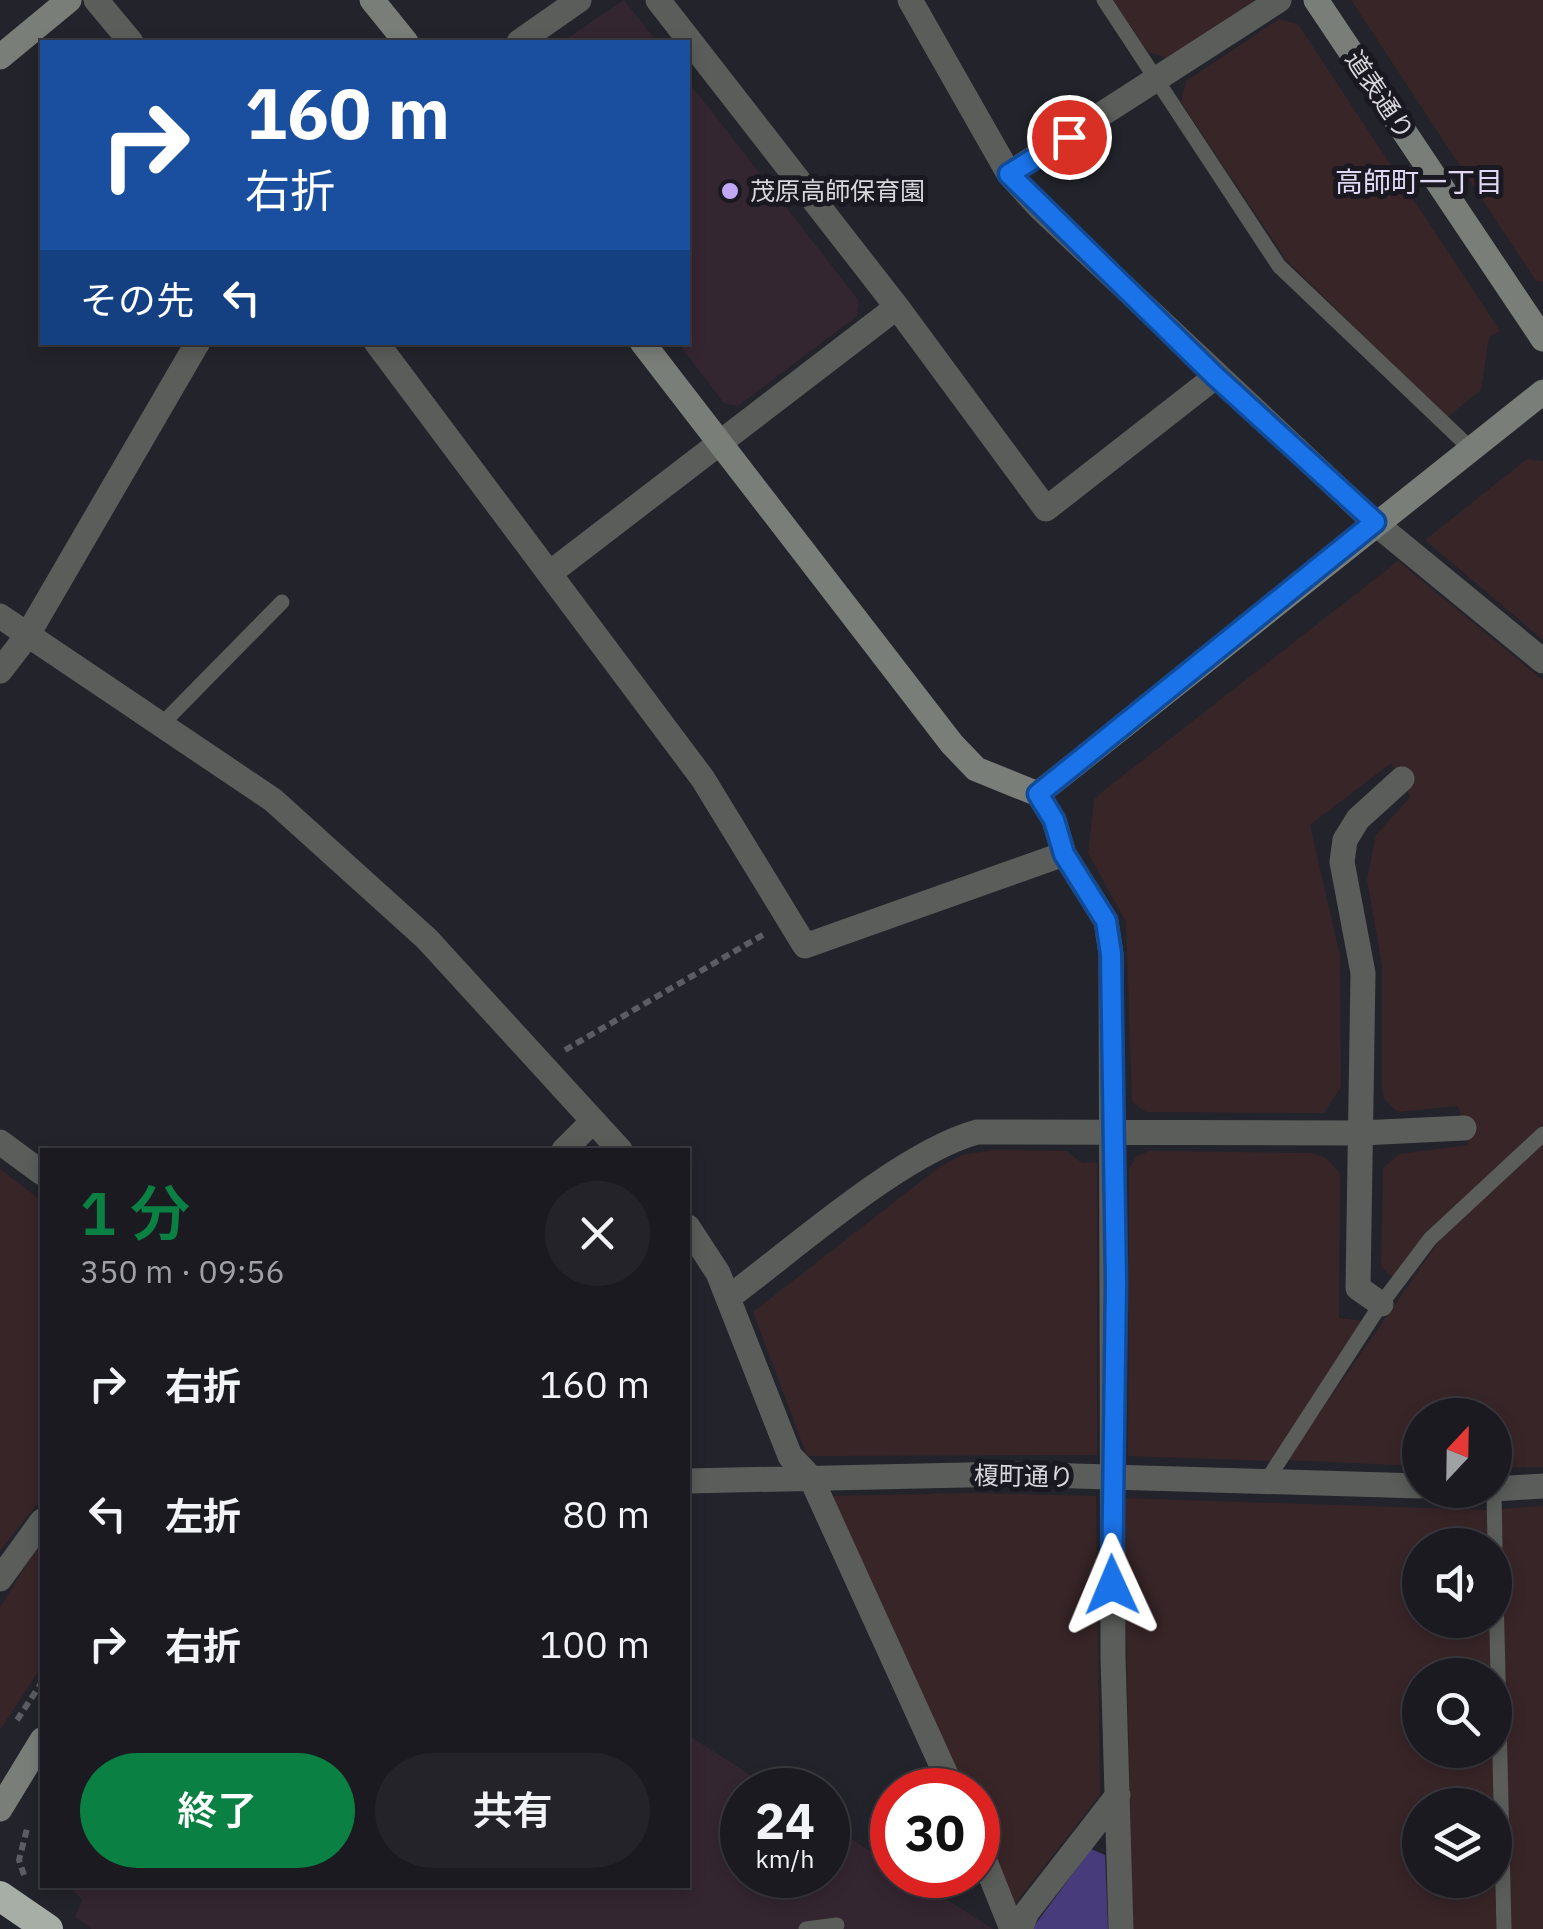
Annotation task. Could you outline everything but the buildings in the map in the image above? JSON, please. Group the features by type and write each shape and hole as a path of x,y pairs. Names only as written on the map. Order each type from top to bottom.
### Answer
{"highway":[{"path":"13,1888 48,1929"}],"street":[{"path":"0,58 69,0"},
{"path":"96,0 129,40"},
{"path":"372,0 404,40"},
{"path":"522,40 579,0"},
{"path":"658,0 689,40"},
{"path":"910,0 1009,174 1215,376 1375,522 1543,661"},
{"path":"1009,174 1159,81 1279,0"},
{"name":"道表通り","path":"1316,0 1543,339"},
{"path":"690,41 897,306 1046,508 1215,376"},
{"path":"550,572 897,306"},
{"path":"0,671 27,636 196,345"},
{"path":"378,345 703,779 805,946 1064,854"},
{"path":"644,345 952,744 976,769 1038,794 1054,820 1064,854 1106,921 1111,954 1114,1130 1111,1478 1121,1929"},
{"path":"1038,794 1469,447 1543,392"},
{"path":"0,616 274,800 427,939 618,1148"},
{"path":"1381,1304 1358,1288 1363,973 1342,862 1345,840 1358,819 1402,779"},
{"path":"566,1148 593,1121"},
{"path":"728,1298 947,1140 977,1132 1362,1134 1464,1128"},
{"path":"0,1142 40,1172"},
{"path":"690,1230 718,1273 790,1456 812,1478 943,1768"},
{"name":"榎町通り","path":"690,1481 1011,1474 1402,1485"},
{"path":"1512,1489 1543,1486"},
{"path":"0,1580 40,1525"},
{"path":"0,1809 40,1743"},
{"path":"1020,1929 1027,1912 1118,1795"},
{"path":"1000,1898 1012,1929"}],"lane":[{"path":"1104,0 1279,266 1469,447"},
{"path":"161,726 282,602"},
{"path":"1268,1480 1381,1304 1430,1240 1543,1134"},
{"path":"1497,1638 1504,1929"},
{"path":"806,1929 838,1925"}],"path":[{"path":"543,1064 787,920"},
{"path":"10,1730 40,1685"},
{"path":"13,1888 22,1840 36,1811"}],"shaded area":[{"path":"624,0 655,40 565,40"},
{"path":"1113,0 1255,0 1167,58 1148,52"},
{"path":"1351,0 1543,0 1543,282 1536,281"},
{"path":"1279,19 1298,24 1500,331 1489,337 1481,390 1447,417 1287,261 1181,102 1186,81"},
{"name":"茂原高師保育園","path":"690,84 859,301 857,316 738,406 724,403 680,345 690,345"},
{"path":"1527,459 1543,461 1543,640 1425,540"},
{"path":"1398,561 1543,680 1543,1124 1422,1237 1393,1277 1381,1267 1383,1168 1399,1154 1469,1145 1458,1106 1398,1112 1384,1099 1382,966 1367,880 1376,835 1410,797 1391,763 1310,825 1340,956 1341,1087 1324,1113 1146,1112 1132,1102 1126,922 1088,853 1094,800 1102,792"},
{"path":"1543,1144 1543,1467 1512,1468 1512,1398 1402,1398 1402,1465 1287,1460 1441,1238"},
{"path":"994,1150 1067,1151 1082,1163 1097,1162 1097,1455 807,1456 753,1312 938,1168 962,1155"},
{"path":"1149,1151 1311,1153 1326,1158 1340,1173 1339,1318 1365,1321 1273,1461 1128,1456 1129,1169 1136,1157"},
{"path":"0,1169 40,1199 40,1501 0,1551"},
{"path":"829,1496 1096,1496 1100,1795 1015,1904 1000,1871 1000,1768 952,1768"},
{"path":"1123,1498 1487,1510 1488,1528 1402,1528 1402,1638 1490,1638 1490,1658 1402,1658 1402,1768 1493,1768 1494,1788 1402,1788 1402,1898 1497,1898 1498,1929 1133,1929"},
{"path":"1543,1506 1543,1929 1511,1929 1512,1788 1507,1788 1507,1768 1512,1768 1512,1658 1504,1658 1503,1638 1512,1638 1512,1528 1500,1528 1500,1509"},
{"path":"40,1543 40,1669 0,1730 0,1607"},
{"path":"690,1736 740,1768 720,1768 720,1898 850,1898 850,1838 870,1851 870,1898 944,1898 993,1929 92,1929 75,1917 82,1900 72,1888 690,1888"},
{"path":"1091,1849 1105,1855 1108,1929 1032,1929"}],"place":[{"name":"茂原高師保育園","path":"730,191"}],"district":[{"name":"高師町一丁目","path":"1419,182"}],"route":[{"path":"1069,137 1009,174 1215,376 1375,522 1038,794 1054,820 1064,854 1090,889 1106,921 1111,954 1116,1283 1112,1585"}]}
